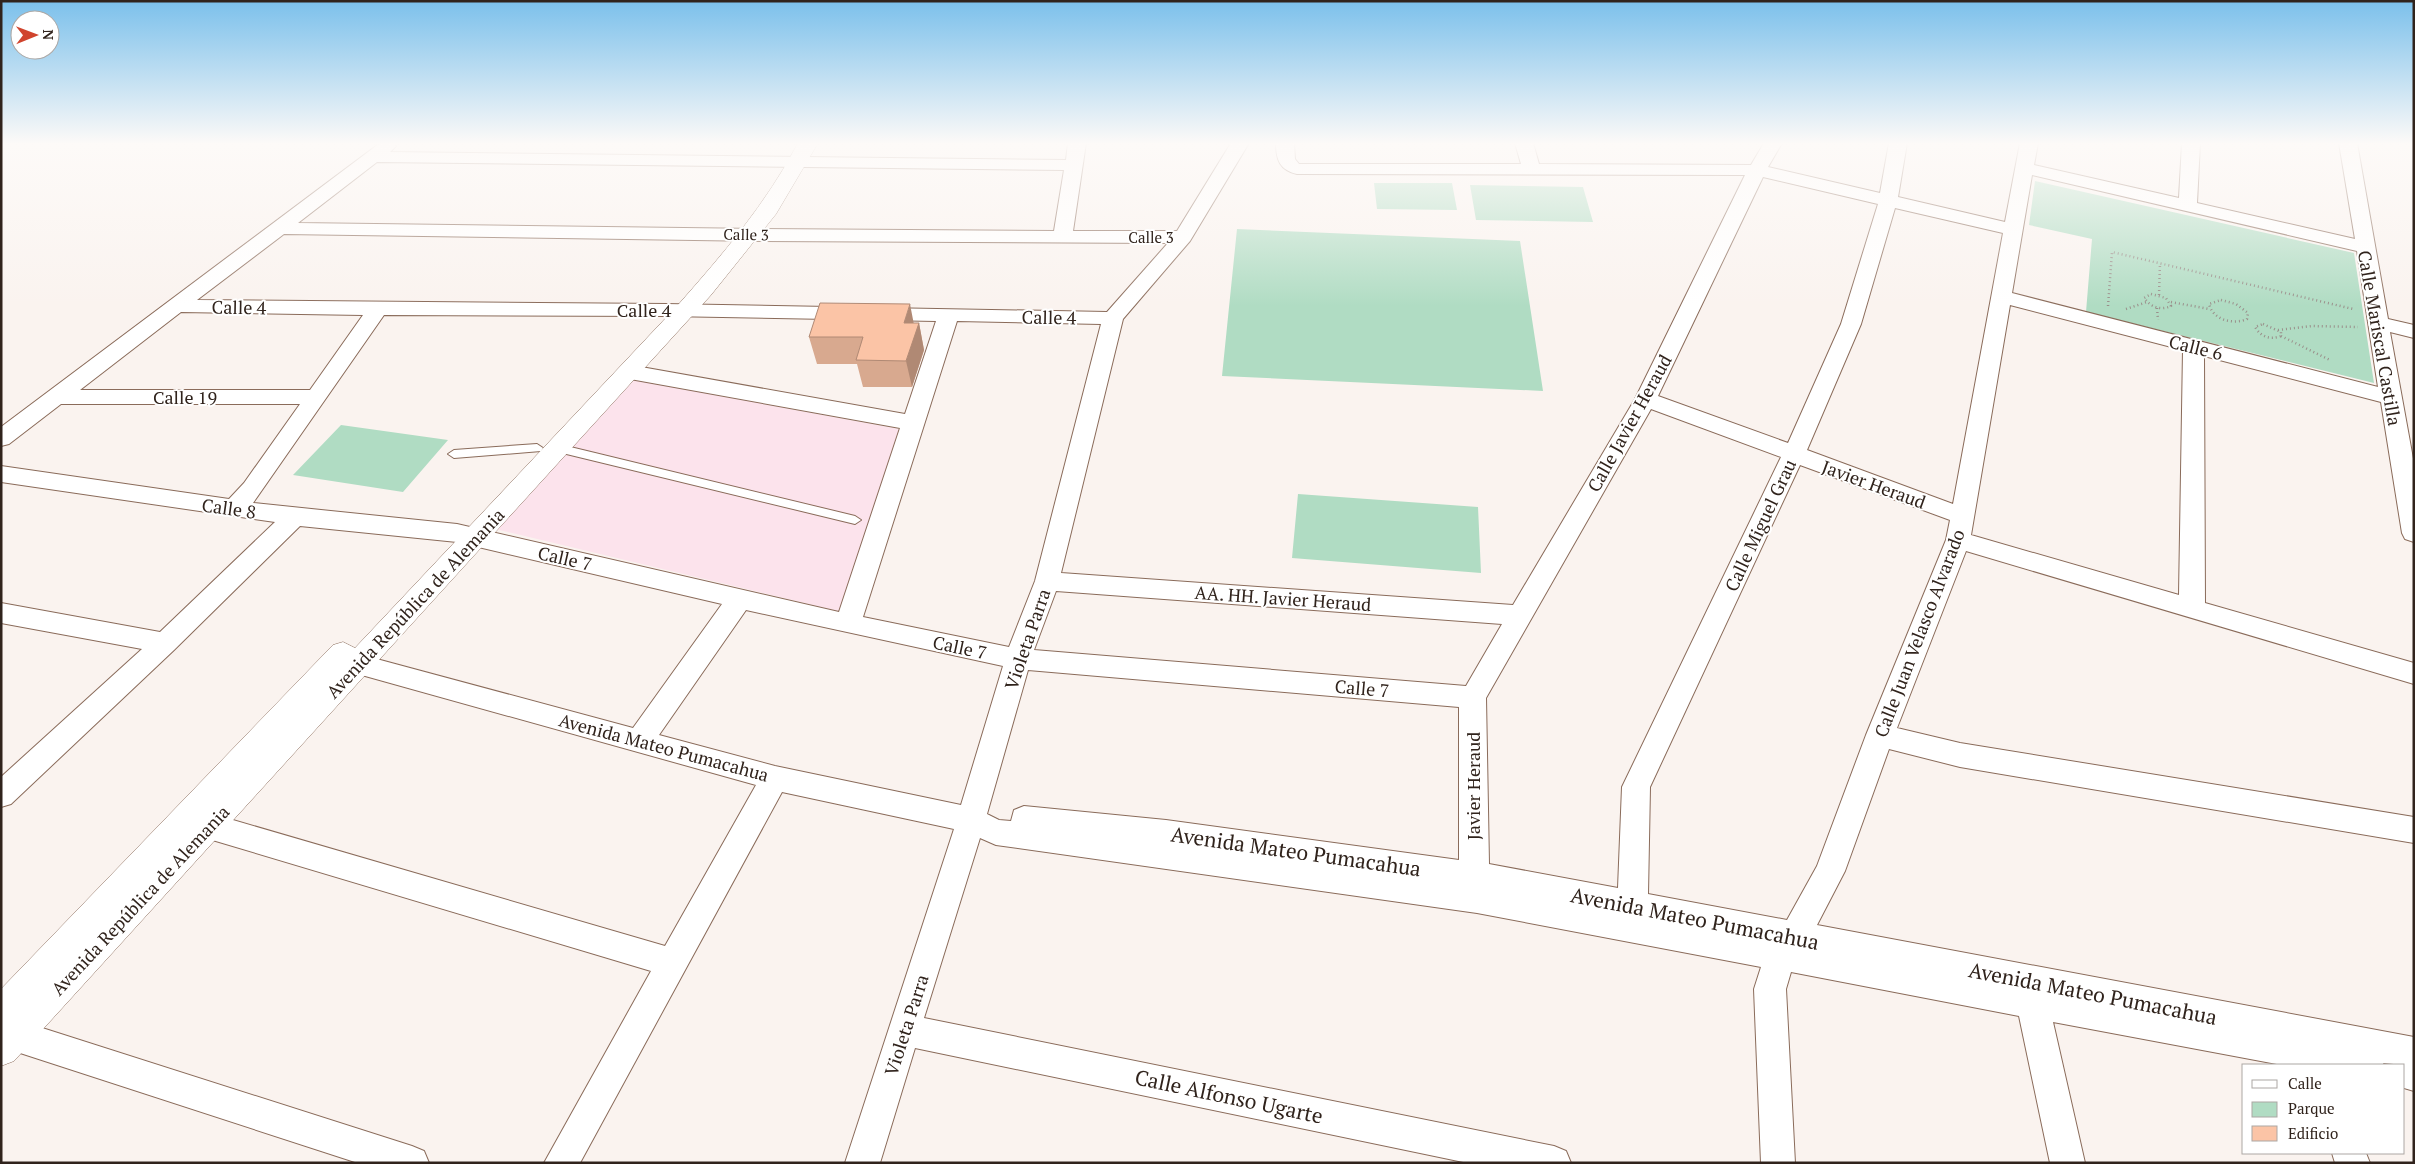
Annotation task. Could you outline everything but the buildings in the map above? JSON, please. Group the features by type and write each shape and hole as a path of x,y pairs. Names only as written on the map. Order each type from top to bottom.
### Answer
{"street":[{"path":"1,439 319,197"},
{"name":"Avenida República de Alemania","path":"5,1032 676,310 743,234 767,197"},
{"path":"1063,237 1069,197"},
{"name":"Violeta Parra","path":"862,1163 971,820 1018,659 1048,581 1112,318 1183,237 1207,197"},
{"name":"Calle Javier Heraud","path":"1473,697 1518,616 1646,399 1744,197"},
{"path":"1872,197 2014,230"},
{"name":"Calle Miguel Grau","path":"1633,905 1636,787 1794,454 1851,324 1889,197"},
{"name":"Calle Juan Velasco Alvarado","path":"1787,947 1830,871 1960,528 2020,197"},
{"path":"2151,197 2364,247"},
{"path":"2188,197 2188,206"},
{"name":"Calle Mariscal Castilla","path":"2356,197 2364,247 2367,320 2389,396 2414,533"},
{"name":"Calle 3","path":"278,228 1183,237"},
{"name":"Calle 6","path":"2002,297 2389,396"},
{"name":"Calle 4","path":"175,306 377,310 676,310 1112,318"},
{"path":"235,508 252,488 314,397 377,310"},
{"name":"Avenida República de Alemania","path":"548,448 630,372 676,310"},
{"path":"848,624 948,316"},
{"path":"2367,320 2414,332"},
{"path":"2192,609 2194,346"},
{"path":"630,372 913,423"},
{"name":"Calle 19","path":"55,398 314,397"},
{"name":"Javier Heraud","path":"1646,399 1794,454 1960,528 2192,609 2414,674"},
{"name":"Calle 8","path":"1,474 295,517 467,535"},
{"path":"4,791 165,643 295,517"},
{"name":"Avenida República de Alemania","path":"5,1032 209,826 358,664 467,535"},
{"name":"Calle 7","path":"467,535 848,624 1018,659 1473,697"},
{"name":"AA. HH. Javier Heraud","path":"1048,581 1518,616"},
{"path":"639,741 740,599"},
{"path":"1,613 165,643"},
{"name":"Avenida Mateo Pumacahua","path":"358,664 775,778 971,820 996,832 1477,898 1787,947 2414,1053"},
{"name":"Javier Heraud","path":"1473,697 1474,875"},
{"path":"1880,735 1960,754 2414,830"},
{"path":"561,1163 775,778"},
{"name":"Avenida Mateo Pumacahua","path":"971,820 1000,817 1166,833 1474,875 1633,905 2035,1013 2316,1060 2357,1064"},
{"path":"209,826 673,963"},
{"path":"1778,1163 1770,989 1787,947"},
{"path":"2035,1013 2068,1163"},
{"name":"Calle Alfonso Ugarte","path":"904,1030 1554,1163"},
{"path":"5,1032 412,1163"}],"lane":[{"path":"454,454 548,448 856,520"}],"path":[{"path":"2108,315 2112,252 2160,263 2367,320"},
{"path":"2159,295 2160,263"},
{"path":"2171,302 2171,306 2168,308 2157,308 2149,304 2144,298 2151,294 2159,295 2171,302 2209,309 2225,320 2238,322 2246,320 2278,330 2367,320"},
{"path":"2209,309 2211,302 2228,302 2245,310 2248,317 2246,320"},
{"path":"2257,325 2255,327 2257,332 2272,339 2281,336 2278,330"}],"shaded area":[{"path":"634,380 899,429 842,612 495,529"}],"green space":[{"path":"1376,197 1455,197 1457,210 1377,209"},
{"path":"1472,197 1586,197 1593,222 1476,220"},
{"path":"2033,197 2107,197 2354,253 2374,383 2086,312 2092,239 2029,225"},
{"path":"1237,229 1520,241 1543,391 1222,376"},
{"path":"341,425 448,440 403,492 293,475"},
{"path":"1298,494 1478,507 1481,573 1292,558"}]}
